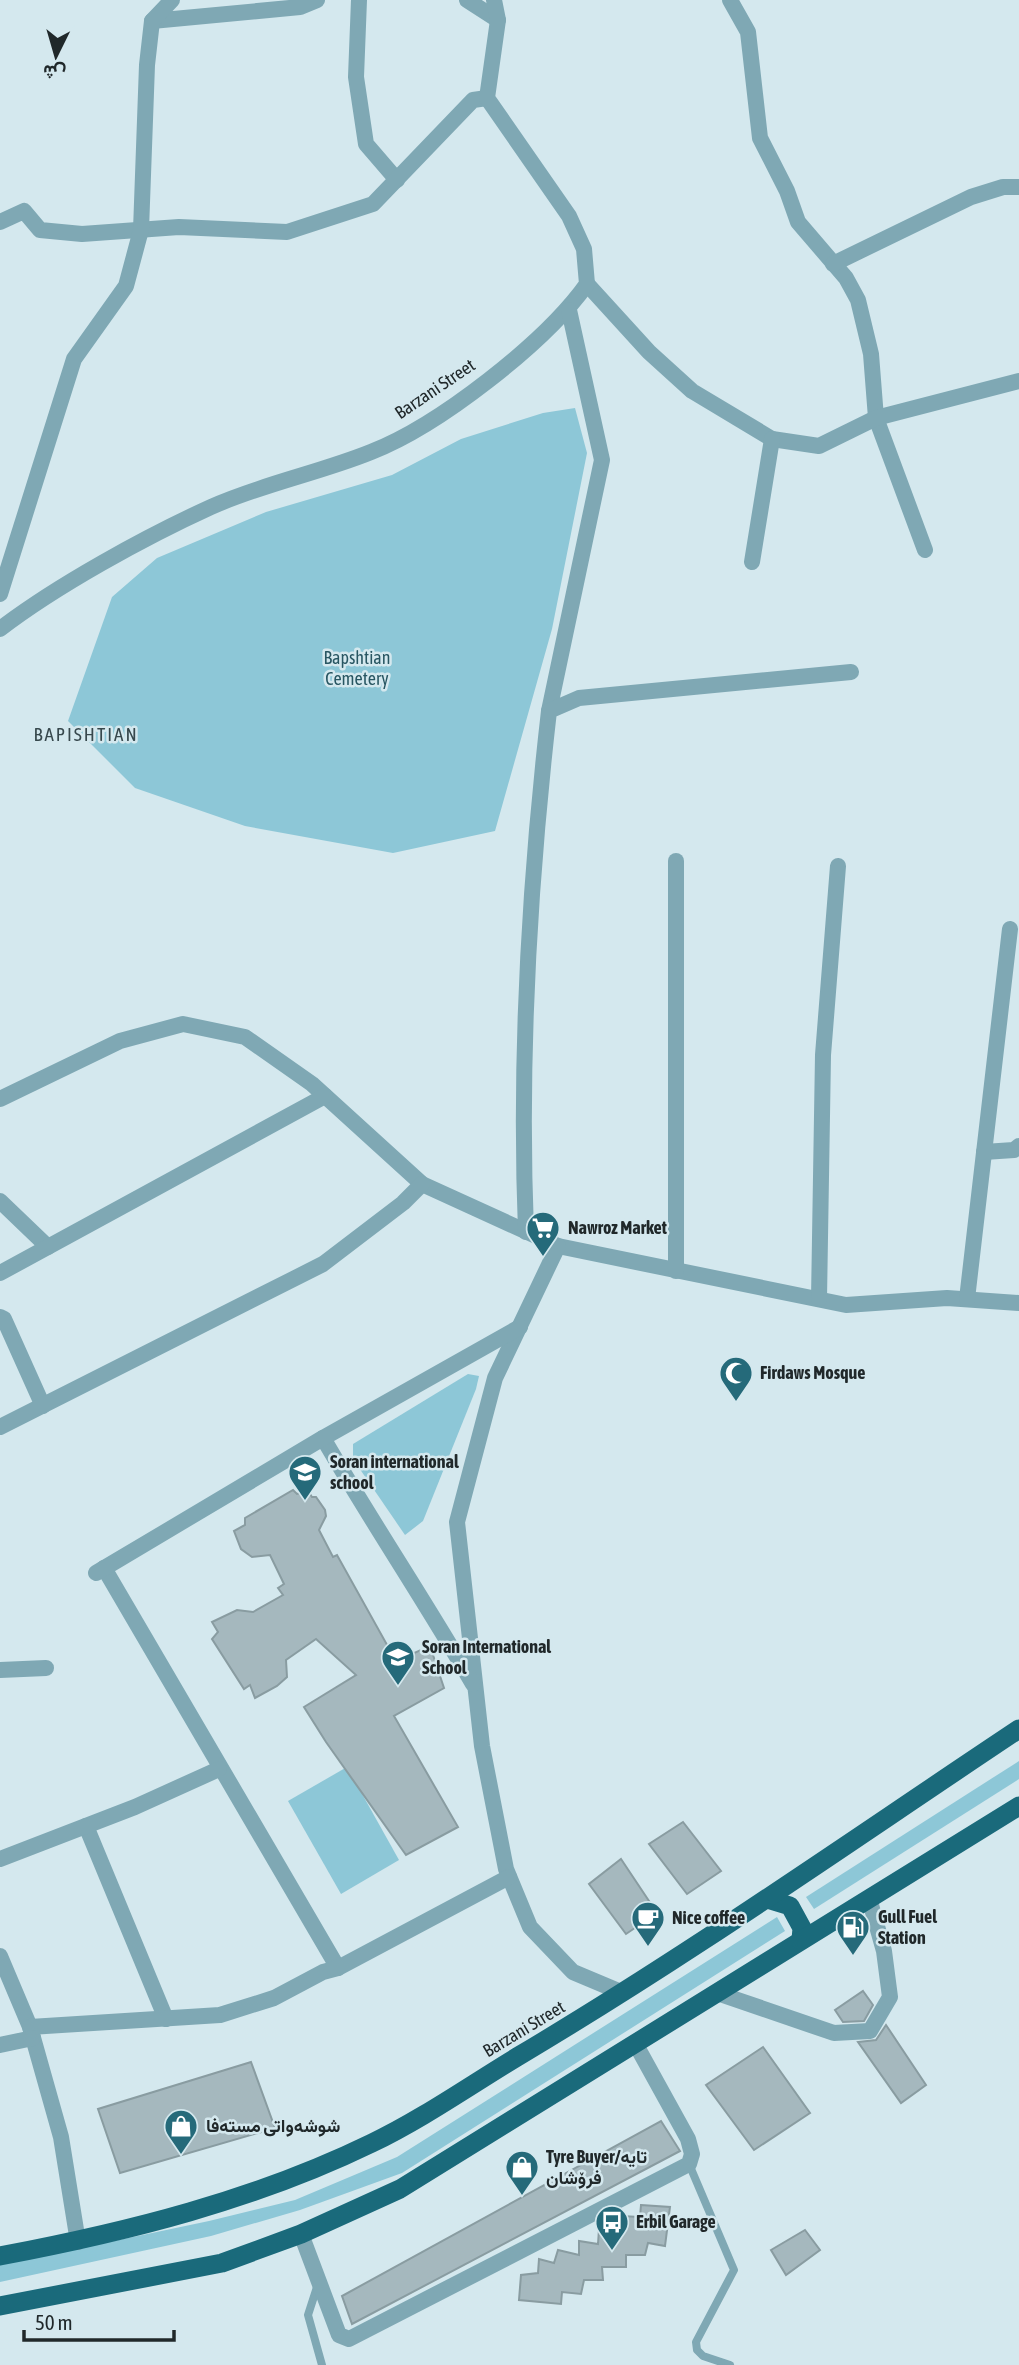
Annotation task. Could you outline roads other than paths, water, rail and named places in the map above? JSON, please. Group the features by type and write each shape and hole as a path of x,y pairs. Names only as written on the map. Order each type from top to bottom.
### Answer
{"highway":[{"name":"Barzani Street","path":"0,2256 78,2242 190,2212 287,2180 374,2142 623,1993 1019,1730"},
{"path":"0,2306 222,2263 301,2234 400,2189 869,1898 1018,1809"},
{"path":"766,1899 790,1906 802,1928 801,1940"}],"street":[{"path":"0,594 74,359 126,286 141,230 147,65 152,21 172,0"},
{"path":"152,21 300,7 317,0"},
{"path":"359,0 356,77 366,144 397,180"},
{"path":"467,0 498,20"},
{"path":"494,0 498,20 487,98 569,216 584,249 587,284 649,352 692,391 772,439 818,446 876,418 1019,381"},
{"path":"730,0 748,33 760,138 787,191 798,222 846,278 858,300 871,354 876,418 925,550"},
{"path":"0,222 24,211 40,230 82,234 179,227 287,232 373,204 473,100 487,98"},
{"path":"833,264 971,197 1003,187 1019,187"},
{"name":"Barzani Street","path":"0,629 21,613 118,556 212,507 374,451 424,424 486,381 569,310 587,284"},
{"path":"526,1232 522,1133 524,996 534,847 549,711 602,460 569,310"},
{"path":"752,562 772,439"},
{"path":"549,711 579,698 851,673"},
{"path":"676,861 676,1271"},
{"path":"819,1299 823,1055 838,866"},
{"path":"967,1299 1010,929"},
{"path":"0,1099 120,1041 183,1024 245,1037 325,1096 422,1184 558,1246 846,1304 967,1299 1019,1303"},
{"path":"0,1273 325,1096"},
{"path":"984,1152 1014,1150 1019,1146"},
{"path":"0,1427 323,1265 403,1203 422,1184"},
{"path":"0,1201 48,1247"},
{"path":"558,1246 495,1378 457,1522 482,1746 509,1877 530,1927 573,1972 623,1993"},
{"path":"0,1317 4,1319 43,1406"},
{"path":"338,1968 100,1570 323,1438 520,1327"},
{"path":"323,1438 357,1497 423,1597 476,1689"},
{"path":"0,1671 46,1668"},
{"path":"0,1859 86,1826 219,1769"},
{"path":"86,1826 166,2019"},
{"path":"0,2045 32,2033 220,2015 274,1998 323,1972 338,1968 509,1877"},
{"path":"717,1993 834,2033 870,2031 890,1997 884,1951 869,1898"},
{"path":"0,1956 32,2033 61,2137 78,2242"},
{"path":"301,2234 339,2336 349,2339 689,2164 692,2154 688,2139 635,2043"}],"lane":[{"path":"689,2164 734,2270 696,2342 696,2350 702,2356 730,2365"},
{"path":"319,2277 309,2315 322,2365"}],"place":[{"name":"Nawroz Market","path":"543,1258"},
{"name":"Firdaws Mosque","path":"736,1403"},
{"name":"Soran international school","path":"305,1502"},
{"name":"Soran International School","path":"398,1687"},
{"name":"Nice coffee","path":"648,1948"},
{"name":"Gull Fuel Station","path":"853,1957"},
{"name":"شوشەواتی مستەفا","path":"181,2156"},
{"name":"Tyre Buyer/تایە فرۆشان","path":"522,2197"},
{"name":"Erbil Garage","path":"612,2252"}],"district":[{"name":"BAPISHTIAN","path":"86,734"}],"park label":[{"name":"Bapshtian Cemetery","path":"357,668"}]}
